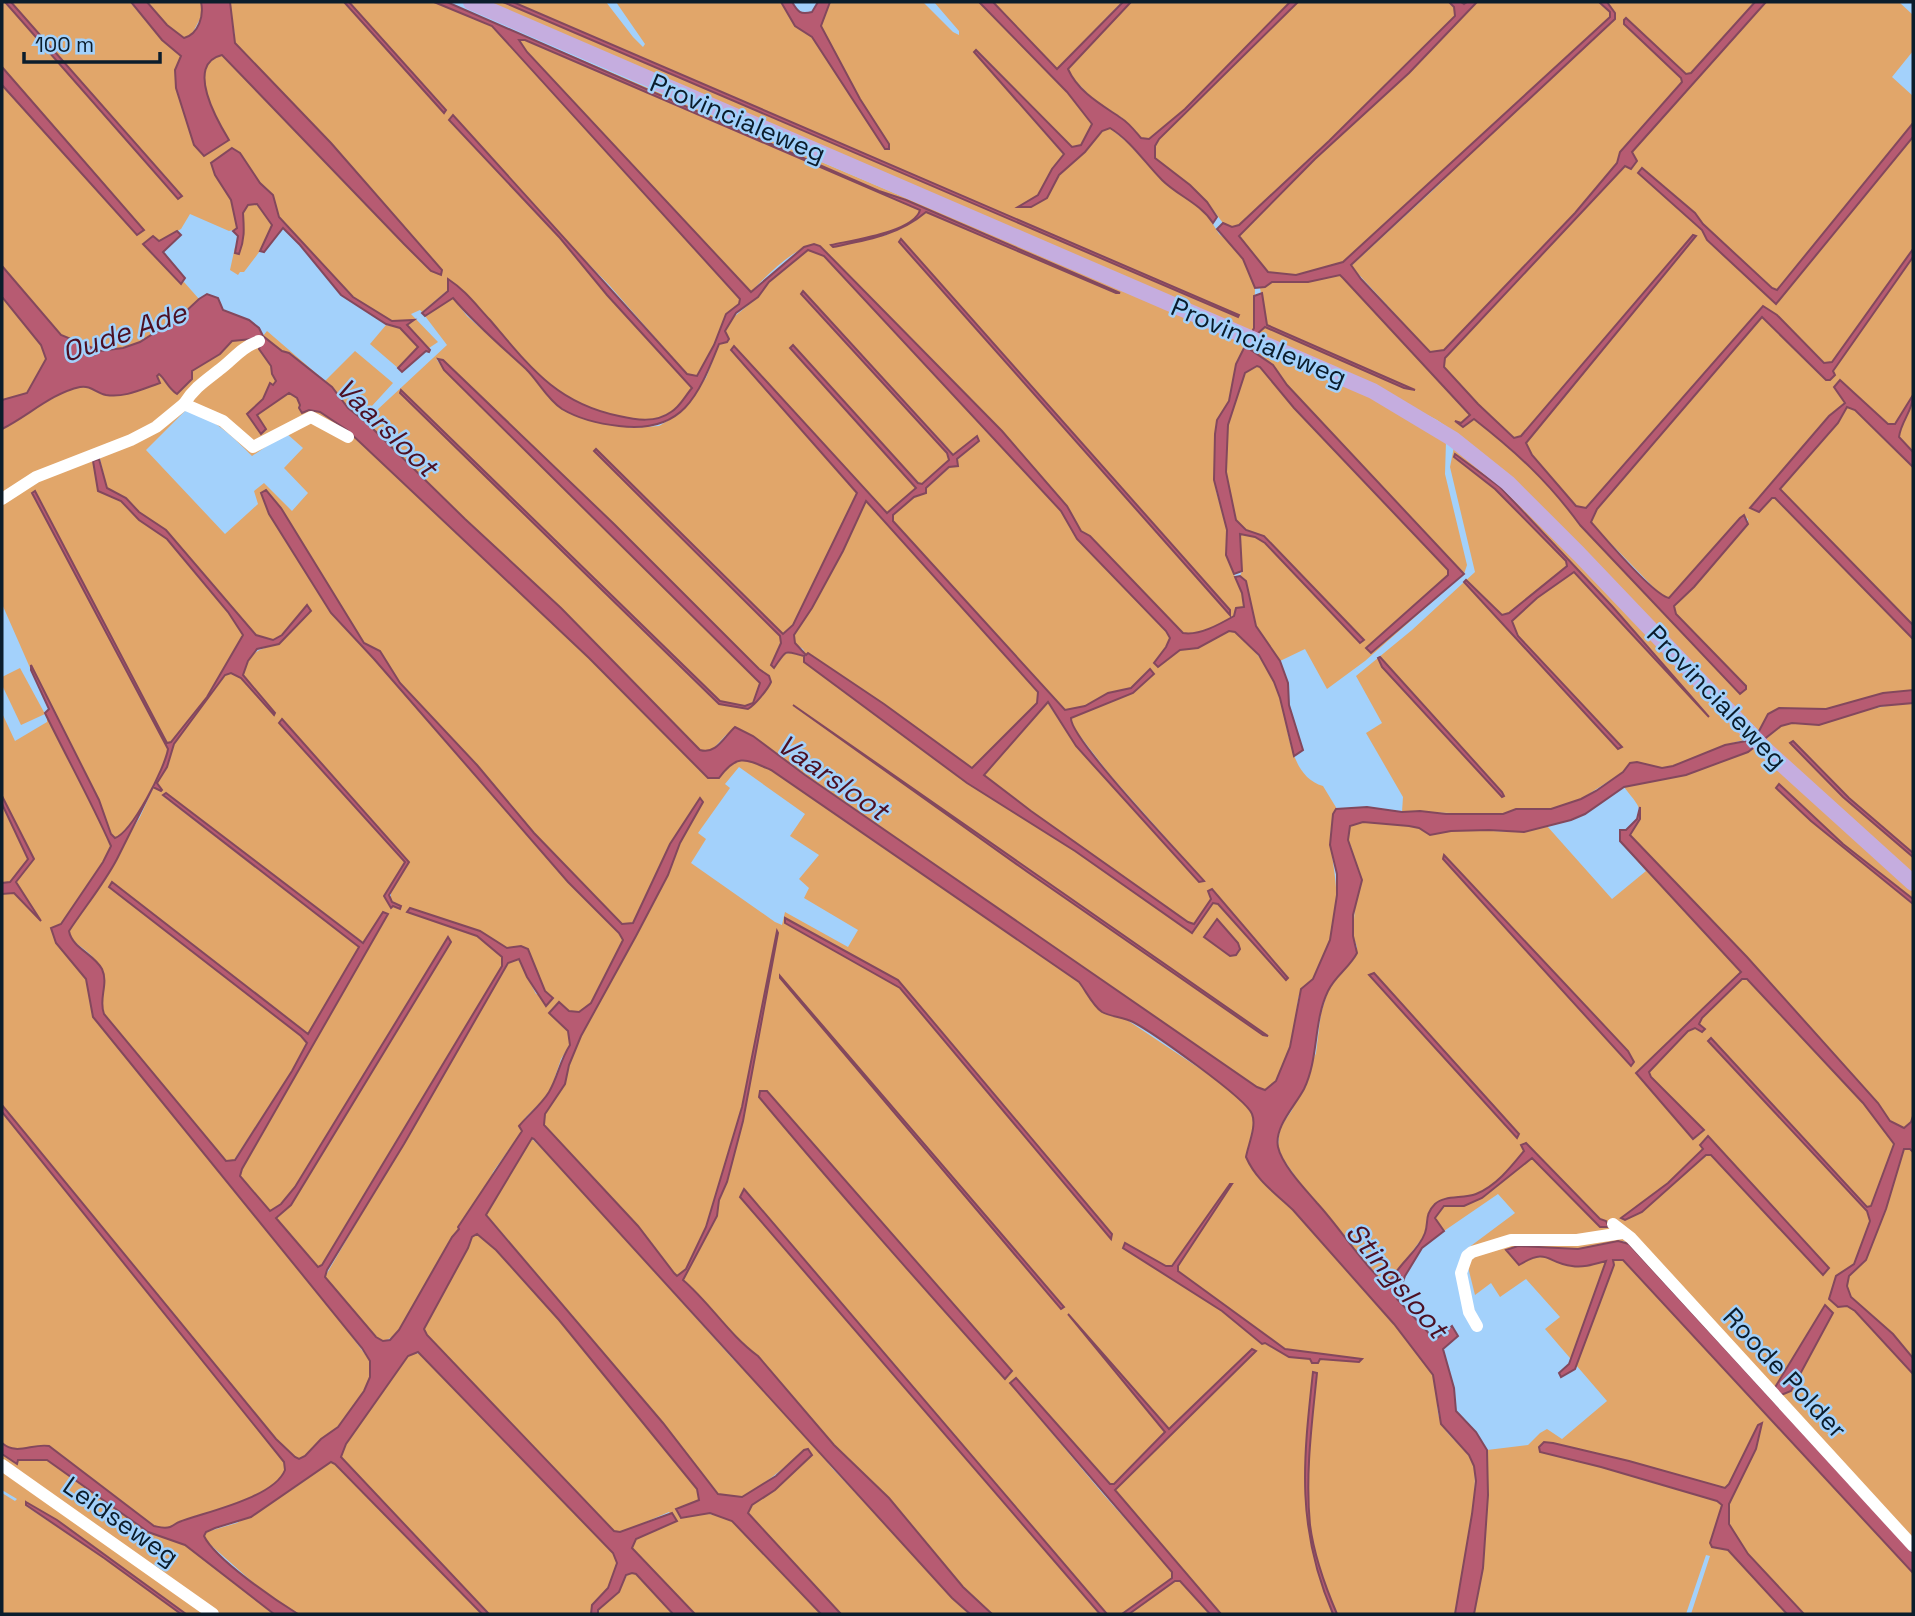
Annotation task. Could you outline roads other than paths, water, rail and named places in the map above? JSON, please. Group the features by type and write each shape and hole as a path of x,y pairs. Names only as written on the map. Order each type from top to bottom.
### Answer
{"main road":[{"name":"Provincialeweg","path":"471,2 1373,391 1452,439 1508,483 1765,749 1913,883"}],"street":[{"path":"2,499 36,477 147,431 184,404 206,377 259,341"},
{"path":"184,404 223,421 253,447 311,417 348,437"},
{"name":"Roode Polder","path":"1477,1326 1468,1312 1461,1273 1463,1263 1472,1252 1511,1240 1577,1240 1617,1229 1631,1238 1913,1546"},
{"name":"Leidseweg","path":"2,1465 213,1614"}],"water":[{"path":"5,2 11,2 182,196 178,199"},
{"path":"131,2 147,2 167,25 184,38 197,28 202,13 201,2 230,2 235,43 331,143 442,270 441,275 431,271 404,244 222,55 211,60 205,81 212,108 229,140 204,156 194,145 176,88 175,70 181,56 162,40"},
{"path":"344,2 349,2 446,110 444,113"},
{"path":"434,2 447,2 1120,293 926,212 916,220 894,231 833,247 831,245 867,238 907,224 920,210 525,40 519,40 527,52 751,292 804,247 814,244 820,246 1002,431 1067,506 1081,531 1090,536 1183,633 1202,631 1234,616 1236,608 1244,607 1242,593 1235,577 1240,576 1246,581 1256,626 1280,661 1288,683 1289,705 1303,750 1294,756 1274,682 1259,655 1235,632 1229,631 1198,648 1180,650 1158,667 1154,663 1170,638 1166,631 1077,539 1061,511 824,256 808,250 769,282 758,297 736,313 725,331 729,339 719,344 704,380 685,408 659,424 641,427 597,422 562,409 526,369 453,298 425,316 422,313 448,291 448,279 470,298 546,381 578,402 619,416 646,420 659,418 677,407 692,388 607,295 560,238 449,120 453,115 687,374 697,376 714,345 726,314 739,304 740,299 492,26"},
{"path":"503,2 513,2 1239,315 1238,317"},
{"path":"781,2 792,2 798,10 805,13 812,12 818,2 830,2 821,26 860,99 889,144 889,149 885,149 812,37 795,26"},
{"path":"979,2 993,2 1057,69 1123,2 1131,2 1068,69 1078,85 1091,97 1127,122 1141,138 1149,139 1185,109 1290,2 1298,2 1155,146 1155,158 1207,202 1217,217 1213,223 1202,210 1162,180 1118,133 1110,128 1102,131 1085,152 1059,175 1047,198 1031,207 1018,207 1038,195 1052,169 1064,154 974,52 976,50 1072,147 1081,145 1092,124 1067,92"},
{"path":"1449,2 1477,2 1409,73 1315,159 1239,236 1268,272 1296,275 1343,262 1610,17 1610,12 1599,2 1607,2 1615,13 1615,19 1351,265 1430,352 1444,350 1575,213 1617,163 1620,152 1682,82 1681,78 1624,24 1624,20 1626,18 1686,74 1691,73 1755,2 1766,2 1632,152 1637,161 1631,169 1625,166 1445,358 1444,367 1478,404 1514,438 1521,436 1693,235 1696,236 1526,443 1532,455 1576,506 1586,508 1763,306 1777,315 1824,363 1832,362 1913,249 1913,257 1833,371 1835,375 1830,380 1826,380 1762,317 1597,509 1591,522 1641,577 1669,598 1744,515 1748,524 1694,587 1674,606 1676,614 1746,686 1740,694 1580,525 1531,468 1474,419 1463,427 1455,421 1461,423 1470,415 1340,275 1308,282 1272,282 1265,287 1255,288 1243,259 1217,229 1223,223 1232,227 1239,225 1329,141 1455,16 1454,7"},
{"path":"2,67 144,230 137,235 2,85"},
{"path":"1913,123 1913,137 1776,304 1707,240 1702,230 1638,173 1642,168 1695,213 1703,224 1777,290"},
{"path":"232,148 240,153 260,183 273,195 279,217 353,297 392,321 414,320 407,325 429,352 426,351 402,372 398,368 418,347 400,328 386,324 341,295 283,228 264,252 260,251 272,225 257,204 248,205 243,213 242,243 239,254 235,253 238,236 233,231 237,228 231,200 215,175 211,163"},
{"path":"177,231 181,235 163,252 185,278 181,284 143,244 153,236 159,241"},
{"path":"901,239 1230,610 1230,615 899,242"},
{"name":"Stingsloot","path":"2,266 61,335 100,351 123,348 140,342 182,315 207,294 218,298 223,310 249,320 259,328 263,336 332,387 348,408 561,608 700,750 715,748 735,727 753,736 805,775 1265,1090 1276,1081 1290,1047 1301,989 1313,979 1330,940 1337,895 1337,874 1330,845 1333,814 1336,809 1367,807 1402,812 1503,814 1516,809 1551,809 1596,791 1623,772 1630,763 1662,768 1673,766 1725,745 1746,741 1759,731 1768,714 1779,708 1826,709 1883,693 1913,690 1913,703 1880,706 1819,725 1792,723 1781,726 1748,752 1686,775 1624,787 1585,814 1524,832 1451,831 1430,835 1419,828 1409,826 1363,822 1350,826 1348,840 1362,880 1353,915 1353,936 1357,953 1328,991 1320,1015 1309,1077 1279,1132 1278,1147 1289,1169 1382,1281 1389,1281 1419,1245 1425,1233 1429,1212 1435,1204 1443,1199 1476,1194 1490,1186 1503,1176 1519,1157 1524,1151 1521,1145 1526,1143 1609,1227 1600,1227 1532,1158 1482,1198 1464,1206 1444,1206 1435,1218 1444,1231 1422,1248 1405,1276 1397,1299 1435,1340 1452,1326 1458,1336 1443,1349 1454,1388 1456,1411 1476,1432 1487,1450 1488,1495 1483,1568 1474,1614 1455,1614 1472,1514 1476,1481 1474,1466 1469,1455 1441,1424 1433,1375 1394,1324 1293,1210 1255,1173 1246,1157 1253,1130 1252,1114 1234,1094 1143,1028 1129,1020 1102,1012 1079,982 771,770 742,760 731,765 719,778 708,778 589,658 347,430 320,412 309,410 302,413 297,398 289,393 257,415 266,429 261,434 247,414 263,399 270,383 273,385 276,381 271,366 259,349 261,341 232,341 220,354 192,371 192,379 177,394 159,374 157,376 160,383 120,395 106,395 80,387 50,399 2,429 2,400 27,393 46,359 41,345 2,297"},
{"path":"803,291 953,455 977,436 979,441 957,459 958,466 949,467 926,488 926,493 914,497 893,515 893,521 1065,710 1085,706 1108,693 1131,688 1150,669 1154,674 1133,693 1071,718 1075,730 1088,749 1204,881 1199,882 1076,746 1048,702 984,775 1188,922 1194,924 1211,899 1208,891 1212,889 1288,978 1286,980 1218,904 1213,903 1192,933 1075,851 967,783 804,662 804,656 786,653 774,668 771,665 781,643 780,636 594,451 596,449 783,634 793,625 857,493 731,350 734,346 887,513 916,488 790,348 793,345 918,483 922,484 949,460 947,453 801,294","holes":["866,501 1038,692 1037,703 972,768 884,704 808,653 806,655 795,643 794,635 843,551"]},
{"path":"1262,293 1267,325 1415,390 1404,388 1265,327 1257,334 1251,350 1273,365 1287,385 1464,574 1371,653 1366,648 1448,575 1448,570 1257,366 1245,373 1228,425 1226,472 1236,520 1246,530 1264,536 1364,640 1360,643 1265,543 1255,537 1240,534 1242,571 1234,574 1226,555 1227,530 1214,480 1215,434 1217,420 1229,401 1236,364 1254,328 1254,296"},
{"path":"438,359 443,360 769,676 771,682 754,704 748,709 719,704 400,393 401,390 720,701 745,706 753,703 760,683 444,370"},
{"path":"1840,380 1888,424 1895,424 1913,395 1899,437 1913,452 1913,467 1855,410 1847,407 1838,423 1780,489 1913,625 1913,639 1775,498 1759,512 1750,508 1829,416 1845,403 1834,387"},
{"path":"1455,454 1500,487 1612,606 1709,717 1574,572 1537,598 1512,621 1518,636 1622,747 1618,749 1464,582 1466,580 1502,615 1509,613 1567,566 1566,561 1495,489 1454,457"},
{"path":"99,459 107,488 126,498 139,512 166,530 256,635 273,640 282,635 307,605 311,611 279,644 257,649 248,661 243,675 274,715 241,678 231,673 225,675 174,744 167,767 157,783 162,790 153,787 112,868 69,931 74,942 102,969 104,1014 226,1161 235,1160 307,1043 109,887 112,882 308,1034 359,947 163,795 166,793 363,943 383,912 388,914 242,1169 240,1176 270,1211 281,1204 295,1187 448,937 451,942 291,1205 276,1218 318,1267 322,1265 502,966 502,957 477,936 407,912 410,908 480,931 507,948 521,946 528,949 545,991 553,998 546,1006 519,959 508,963 404,1144 327,1270 325,1277 376,1337 383,1341 390,1340 399,1330 458,1227 522,1131 519,1126 549,1092 570,1045 568,1031 549,1013 559,1002 569,1011 579,1012 591,1003 623,940 568,882 331,613 269,514 261,493 266,490 281,508 364,643 380,651 400,683 477,765 534,833 622,924 633,923 670,844 700,798 703,802 680,843 668,875 581,1036 569,1065 565,1084 545,1114 544,1125 638,1226 674,1273 677,1276 686,1269 706,1227 742,1107 777,931 743,1121 727,1182 719,1200 717,1216 683,1280 758,1356 834,1445 889,1498 963,1587 992,1614 970,1614 952,1598 532,1138 486,1215 663,1423 718,1494 742,1497 776,1476 808,1449 812,1455 775,1490 752,1505 748,1513 841,1614 821,1614 732,1521 710,1513 681,1518 676,1509 699,1500 697,1489 559,1320 496,1250 477,1234 472,1237 424,1329 427,1335 614,1531 620,1532 672,1513 677,1521 636,1539 632,1548 695,1614 673,1614 636,1574 632,1573 626,1575 619,1592 598,1610 598,1614 591,1614 592,1605 608,1588 617,1563 613,1553 418,1352 408,1356 346,1444 341,1457 489,1614 482,1614 331,1462 251,1517 215,1528 204,1536 233,1567 298,1614 274,1614 185,1545 148,1532 47,1460 18,1460 17,1464 2,1454 2,1443 13,1449 49,1446 154,1526 164,1528 253,1496 267,1489 285,1470 284,1462 2,1112 2,1105 276,1439 295,1457 299,1459 305,1456 321,1439 338,1427 364,1391 370,1377 370,1361 362,1348 93,1017 86,979 56,943 51,928 61,924 111,846 45,713 49,709 31,665 99,800 111,834 115,838 130,824 147,798 168,749 32,493 35,491 167,743 171,742 207,697 243,635 228,612 167,539 139,520 121,501 98,491 93,461"},
{"path":"1380,657 1504,796 1502,797 1382,667 1378,658"},
{"path":"793,705 1268,1036 1029,873"},
{"path":"282,719 409,862 389,895 392,902 401,906 400,909 393,906 391,908 384,896 405,862 279,723"},
{"path":"1793,741 1849,798 1913,853 1913,857 1843,797 1790,743"},
{"path":"1779,784 1843,844 1913,899 1913,904 1811,821 1776,788"},
{"path":"2,796 34,859 16,882 41,921 14,893 2,894 2,883 10,882 28,859 2,804"},
{"path":"1640,807 1640,819 1630,835 1747,957 1878,1103 1890,1121 1904,1128 1913,1116 1913,1152 1904,1149 1886,1209 1866,1260 1849,1276 1847,1286 1851,1297 1893,1334 1913,1358 1913,1374 1855,1311 1847,1306 1838,1307 1829,1299 1836,1276 1854,1264 1870,1221 1867,1211 1708,1041 1711,1038 1867,1207 1871,1206 1894,1144 1863,1103 1747,979 1742,979 1702,1018 1699,1024 1705,1029 1702,1032 1695,1028 1688,1031 1649,1072 1704,1130 1693,1139 1636,1073 1741,972 1620,841 1620,830 1626,830 1637,819"},
{"path":"1444,855 1628,1051 1634,1062 1631,1066 1443,859"},
{"path":"785,918 898,980 1112,1234 1111,1239 900,988 785,923"},
{"path":"1217,919 1238,943 1240,949 1236,955 1230,956 1204,937"},
{"path":"1374,973 1519,1134 1517,1138 1369,975"},
{"path":"780,976 1064,1307 1061,1309"},
{"path":"760,1091 767,1091 1012,1371 1005,1379 789,1133 759,1097"},
{"path":"1708,1136 1829,1268 1823,1275 1711,1155 1706,1155 1642,1212 1625,1220 1621,1218 1668,1183 1703,1149 1700,1145"},
{"path":"1230,1184 1178,1266 1178,1271 1285,1349 1362,1359 1359,1362 1320,1359 1318,1363 1312,1363 1310,1359 1289,1357 1265,1343 1262,1344 1222,1311 1123,1248 1125,1243 1166,1266 1172,1266"},
{"path":"744,1189 1107,1614 1100,1614 740,1197"},
{"path":"1618,1241 1629,1244 1913,1553 1913,1573 1623,1260 1613,1260 1614,1265 1575,1369 1561,1377 1559,1373 1569,1364 1606,1261 1576,1266 1536,1257 1519,1265 1506,1250 1518,1246 1578,1249"},
{"path":"1825,1305 1833,1313 1791,1391 1781,1395 1774,1389"},
{"path":"1068,1314 1169,1429 1252,1349 1256,1351 1115,1490 1221,1614 1210,1614 1180,1581 1175,1581 1129,1614 1122,1614 1172,1578 1172,1572 1010,1383 1016,1378 1110,1484 1114,1484 1165,1432"},
{"path":"1313,1372 1317,1373 1309,1468 1310,1525 1320,1571 1337,1614 1333,1614 1313,1553 1305,1494"},
{"path":"1762,1423 1756,1449 1729,1504 1729,1524 1748,1554 1804,1614 1787,1614 1728,1550 1712,1547 1710,1543 1722,1505 1717,1501 1540,1452 1539,1447 1544,1442 1553,1443 1725,1488 1758,1425"},
{"path":"26,1502 57,1520 186,1614 181,1614 26,1505"}],"water label":[{"name":"Oude Ade","path":"124,332"},
{"name":"Vaarsloot","path":"387,427"},
{"name":"Vaarsloot","path":"833,777"}]}
